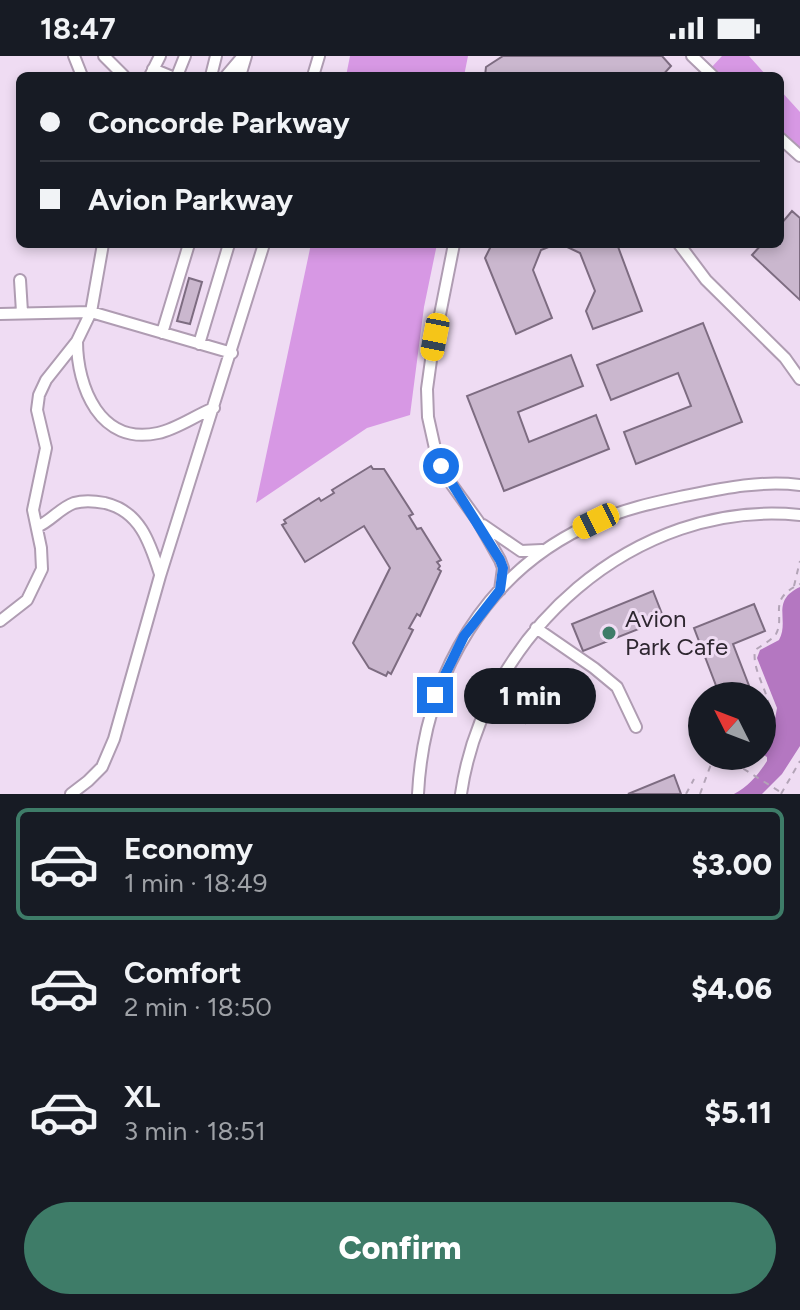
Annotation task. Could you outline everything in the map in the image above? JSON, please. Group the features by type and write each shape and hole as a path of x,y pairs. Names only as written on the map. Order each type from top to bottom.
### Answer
{"street":[{"path":"104,56 120,72"},
{"path":"230,72 244,56"},
{"path":"692,56 709,72"},
{"path":"784,142 800,156"},
{"path":"0,621 21,606 35,587 42,569 34,498 46,448 37,410 39,395 46,380 77,341 91,312 102,248"},
{"path":"162,333 185,248"},
{"path":"199,344 228,248"},
{"path":"71,794 102,767 114,739 160,576 263,248"},
{"path":"453,248 431,360 427,389 428,417 441,466 458,496 478,521 503,568 500,590"},
{"path":"682,248 706,280 785,358 800,379"},
{"path":"20,280 22,312"},
{"path":"0,314 91,312 232,353"},
{"path":"77,341 77,363 86,395 101,417 121,430 156,434 214,408"},
{"path":"785,483 800,472"},
{"path":"418,794 424,739 435,695 464,636 500,590 546,550 596,521 643,505 726,488 785,483 800,485"},
{"path":"37,527 75,503 86,501 111,505 124,511 144,530 160,576"},
{"path":"461,794 484,710 507,667 552,610 589,578 651,542 734,515 774,512 800,515"},
{"path":"478,521 521,551 532,553 546,550"},
{"path":"536,628 617,687 636,727"}],"path":[{"path":"761,682 754,659 755,650 774,638 778,629 779,604 793,587 800,561"},
{"path":"793,587 800,584"},
{"path":"744,770 781,794 800,761"},
{"path":"700,794 709,770"},
{"path":"686,794 694,779"}],"shaded area":[{"path":"350,56 468,56 465,72 347,72"},
{"path":"722,56 749,56 763,72 713,72 710,69"},
{"path":"784,94 800,112 800,152 784,138"},
{"path":"310,248 436,248 424,307 410,415 367,428 256,503"},
{"path":"800,587 800,746 782,774 762,794 734,794 753,780 760,770 776,770 776,682 767,682 757,658 760,650 779,640 783,605 791,592"}],"building":[{"path":"503,56 662,56 671,66 666,72 485,72 486,67"},
{"path":"792,211 800,218 800,300 752,255 758,248 784,248 784,220"},
{"path":"490,248 546,248 541,250 533,270 552,318 516,334 485,258"},
{"path":"569,248 618,248 642,311 593,329 586,311 595,291 580,253"},
{"path":"189,278 202,282 190,324 177,321"},
{"path":"703,323 742,422 636,464 624,432 691,406 678,373 611,400 597,365"},
{"path":"571,355 583,386 518,412 529,442 596,415 609,449 504,491 467,396"},
{"path":"371,466 373,469 384,469 413,514 409,516 417,529 421,528 441,560 437,562 441,571 420,616 417,614 409,628 413,630 391,674 388,672 386,676 369,668 353,643 390,568 364,526 305,562 282,525 286,523 284,520 319,498 321,501 334,493 332,490"},
{"path":"653,591 664,619 583,651 572,624"},
{"path":"754,604 765,631 733,644 748,682 715,682 694,628"},
{"path":"579,672 589,699 526,723 516,697"},
{"path":"674,775 681,794 628,794"}],"place":[{"name":"Avion Park Cafe","path":"609,633"}],"route":[{"path":"435,695 464,636 500,590 503,568 478,521 458,496 441,466"}]}
